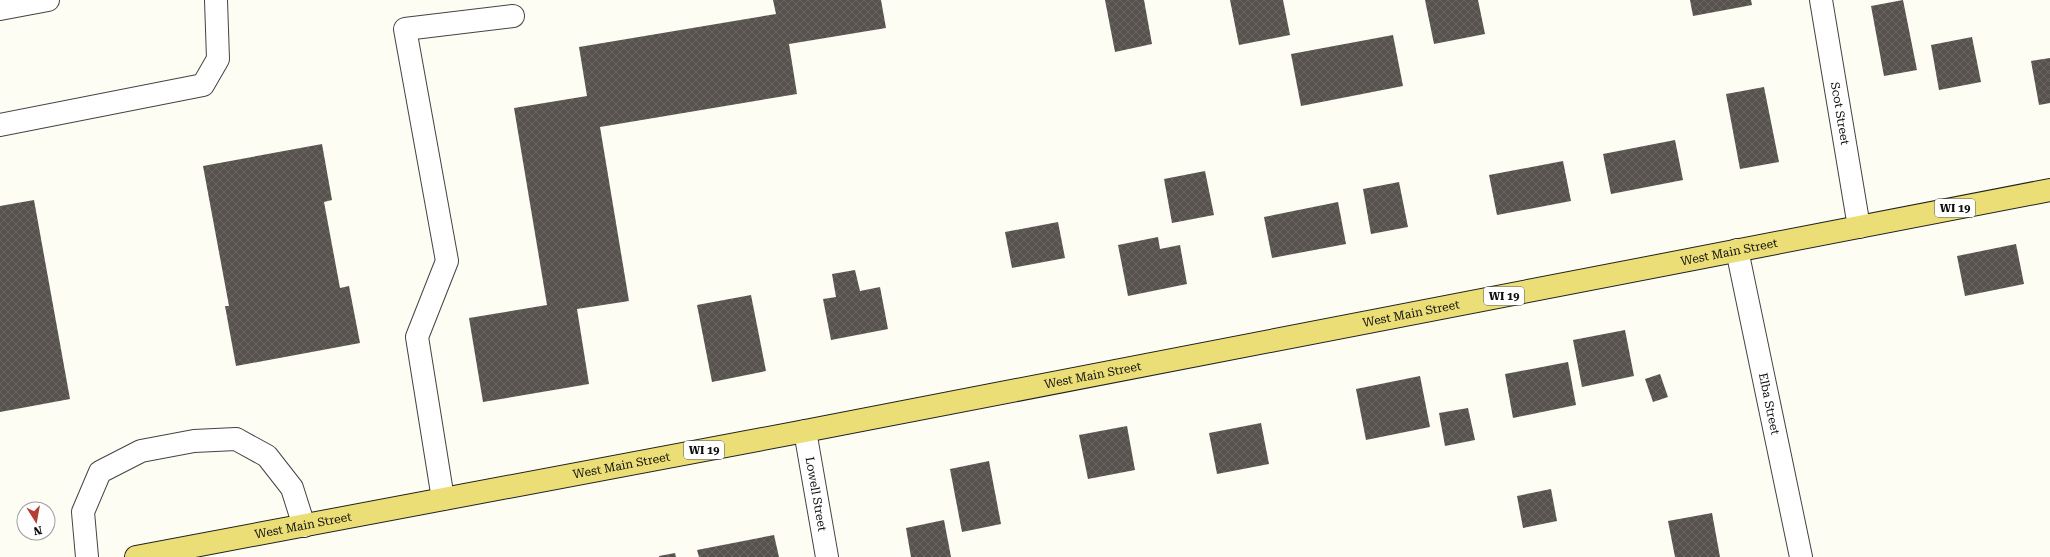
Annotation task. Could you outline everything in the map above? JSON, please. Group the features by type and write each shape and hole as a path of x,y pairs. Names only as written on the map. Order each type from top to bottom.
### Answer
{"main road":[{"name":"West Main Street","path":"136,557 805,431 2050,190"}],"street":[{"path":"0,9 48,0"},
{"path":"0,125 203,85 218,59 216,0"},
{"name":"Scot Street","path":"1821,0 1860,227"},
{"path":"443,499 417,337 447,261 405,29 513,16"},
{"name":"Elba Street","path":"1737,250 1801,557"},
{"name":"Lowell Street","path":"805,431 827,557"},
{"path":"87,557 83,512 100,472 141,451 194,441 236,439 267,456 292,488 304,526"}],"building":[{"path":"773,0 881,0 886,28 789,44 797,94 600,127 629,301 577,309 589,384 483,402 469,318 547,305 514,108 587,96 579,47 776,14"},
{"path":"1105,0 1144,0 1152,44 1115,52"},
{"path":"1230,0 1283,0 1290,35 1239,45"},
{"path":"1425,0 1478,0 1485,34 1434,44"},
{"path":"1690,0 1751,0 1752,5 1693,16"},
{"path":"1903,0 1917,70 1884,76 1871,6"},
{"path":"1393,35 1403,86 1301,106 1291,54"},
{"path":"1972,37 1981,82 1939,90 1931,45"},
{"path":"2050,58 2050,103 2039,105 2031,61"},
{"path":"1764,87 1779,162 1740,169 1726,94"},
{"path":"1675,140 1683,180 1611,194 1603,154"},
{"path":"322,144 332,200 324,202 340,288 349,286 360,343 236,366 225,306 229,306 203,166"},
{"path":"1563,161 1571,201 1497,215 1489,175"},
{"path":"1205,171 1214,215 1172,223 1164,179"},
{"path":"1399,182 1408,227 1371,234 1363,189"},
{"path":"34,200 70,399 0,412 0,206"},
{"path":"1338,202 1346,244 1272,258 1264,217"},
{"path":"1058,222 1065,258 1012,268 1005,232"},
{"path":"1158,237 1160,249 1180,245 1187,284 1128,296 1118,245"},
{"path":"2016,244 2024,284 1965,296 1957,256"},
{"path":"855,270 860,291 880,287 888,329 831,340 823,299 836,297 832,274"},
{"path":"751,295 766,371 712,382 697,305"},
{"path":"1625,330 1634,376 1582,387 1573,340"},
{"path":"1568,362 1576,405 1513,418 1505,374"},
{"path":"1660,374 1668,397 1653,402 1645,379"},
{"path":"1420,376 1430,427 1366,440 1356,389"},
{"path":"1468,408 1475,440 1445,446 1439,413"},
{"path":"1261,423 1269,464 1217,474 1209,433"},
{"path":"1127,426 1135,470 1088,479 1079,435"},
{"path":"989,461 1001,524 962,532 950,469"},
{"path":"1551,489 1557,521 1523,528 1517,496"},
{"path":"1712,513 1720,557 1675,557 1668,521"},
{"path":"944,520 951,557 911,557 906,528"},
{"path":"774,535 779,557 699,557 697,550"},
{"path":"675,553 676,557 659,557 659,556"}]}
